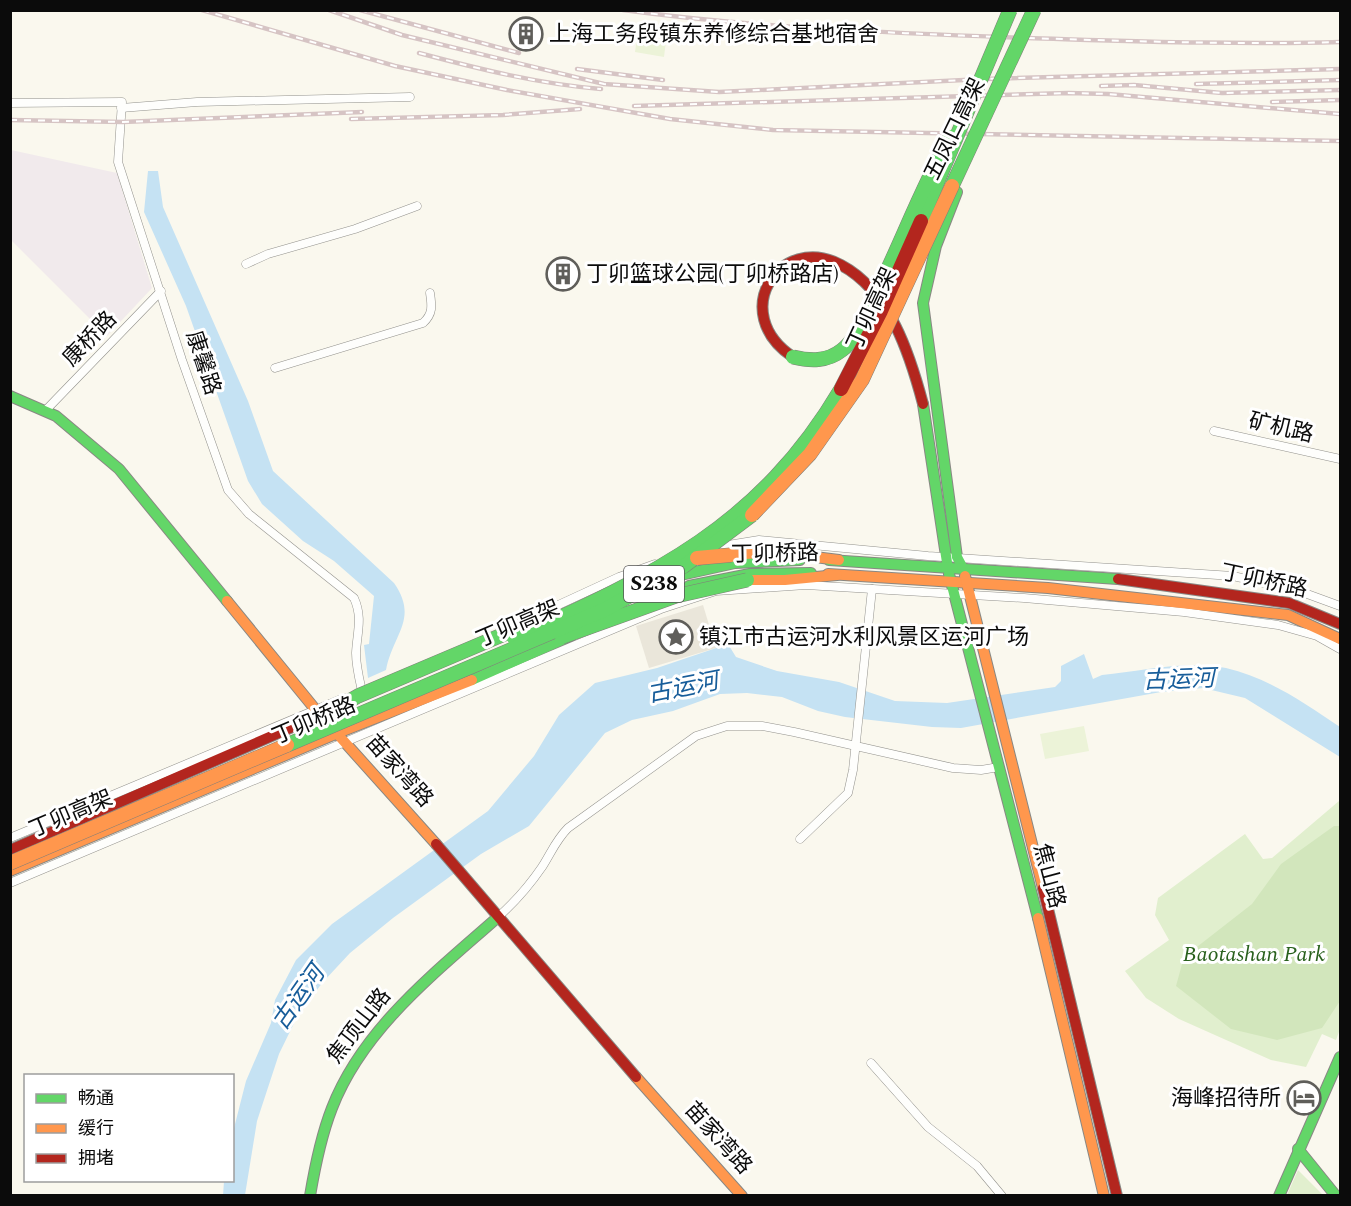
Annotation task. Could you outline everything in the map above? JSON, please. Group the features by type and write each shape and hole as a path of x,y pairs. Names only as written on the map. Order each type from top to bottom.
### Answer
{"main road":[{"name":"五凤口高架","path":"910,263 968,107 1010,10"},
{"name":"五凤口高架","path":"910,263 987,113 1034,11"},
{"path":"956,575 915,371 907,346 891,318 869,288 847,268 833,260 817,257 801,259 786,264 764,287 761,315 765,331 781,351 793,357 811,361 826,358 841,351 854,337 884,279 937,159 968,107"},
{"path":"956,575 923,303 926,273 937,234 972,159 987,113"},
{"name":"丁卯高架","path":"10,856 305,726 601,605 642,592 701,555 763,505 799,470 844,410 862,380 910,263"},
{"name":"苗家湾路","path":"10,396 56,416 118,469 341,738 742,1196"},
{"path":"305,726 358,696 499,637 652,568 731,555 774,552 839,560"},
{"name":"丁卯桥路","path":"10,850 318,711 709,565 740,561 839,560 1059,589 1288,615 1341,639"},
{"name":"丁卯桥路","path":"10,871 341,738 663,595 718,577 779,572 1129,580 1289,603 1341,624"},
{"path":"383,705 440,689 560,638 677,594 711,585 747,580 785,580 837,574"},
{"name":"焦山路","path":"956,575 1117,1196"},
{"name":"丁卯高架","path":"10,862 383,705 601,605"},
{"name":"焦山路","path":"1000,743 999,767 1041,928 1104,1196"},
{"name":"焦顶山路","path":"310,1196 329,1117 341,1084 358,1055 407,997 498,917"},
{"path":"1279,1196 1341,1057"},
{"path":"1298,1149 1336,1196"}],"street":[{"path":"10,103 122,102 122,108 197,102 410,97"},
{"name":"康馨路","path":"122,108 118,162 182,360 228,490 249,514 354,598 361,624 356,651 362,691"},
{"path":"246,264 268,254 355,229 417,206"},
{"name":"康桥路","path":"45,411 161,291"},
{"path":"275,368 423,323 430,317 432,309 430,293"},
{"name":"矿机路","path":"1214,431 1341,459"},
{"path":"10,838 318,711 446,656 619,577 681,554 759,540 956,575 1278,625 1317,636 1341,649"},
{"path":"10,883 341,738 661,609 716,591 806,585 872,589 956,575 1233,576 1299,591 1341,606"},
{"path":"800,839 848,792 853,770 872,589"},
{"path":"498,917 521,896 542,867 556,840 568,828 696,736 727,726 762,726 953,768 981,770 999,767"},
{"path":"871,1063 928,1127 977,1166 1002,1196"}],"shaded area":[{"path":"11,150 117,173 152,288 107,336 11,240"},
{"name":"镇江市古运河水利风景区运河广场","path":"703,605 716,648 649,668 636,626"}],"green space":[{"path":"637,37 666,41 664,57 635,52"},
{"path":"1084,726 1089,751 1045,759 1040,734"},
{"name":"Baotashan Park","path":"1339,801 1340,1029 1336,1040 1322,1034 1306,1067 1271,1060 1179,1019 1146,998 1125,971 1169,940 1155,915 1158,898 1245,834 1263,859 1272,858"},
{"path":"1334,826 1340,826 1340,1001 1322,1028 1277,1040 1231,1029 1176,986 1184,957 1252,904 1281,864"},
{"path":"1298,1170 1323,1195 1287,1195"}],"water":[{"path":"148,171 158,171 163,207 248,401 273,471 394,583 401,596 404,617 386,670 368,678 364,645 369,644 374,596 334,561 303,541 262,504 248,481 186,306 144,212"},
{"name":"古运河","path":"728,644 736,657 777,671 839,682 895,701 947,703 1055,687 1061,681 1061,666 1084,654 1093,679 1102,675 1164,667 1211,666 1242,672 1257,678 1299,700 1340,727 1340,757 1245,698 1203,688 1161,692 961,728 845,717 818,711 782,697 747,693 720,694 673,711 632,720 605,733 529,826 481,854 393,918 350,953 323,982 299,1013 279,1054 257,1121 245,1195 223,1196 224,1182 234,1182 234,1128 246,1081 271,1023 275,1000 296,960 332,924 488,811 534,756 559,715 595,683 657,668"}],"railway":[{"path":"202,10 395,66 507,90 670,119 773,130 1340,141"},
{"path":"329,10 402,35 604,84 719,92 984,79 1340,69"},
{"path":"360,10 519,53"},
{"path":"623,10 774,25 926,34 1183,42 1340,42"},
{"path":"419,53 532,80 601,89"},
{"path":"577,69 663,80"},
{"path":"1196,84 1340,80"},
{"path":"1101,86 1134,85 1222,93 1340,90"},
{"path":"634,106 1068,93 1108,94 1340,114"},
{"path":"1272,102 1340,100"},
{"path":"351,119 503,115 580,109"},
{"path":"10,120 123,122 362,112"}],"traffic: fast":[{"path":"921,221 1010,10"},
{"path":"952,186 1034,10"},
{"path":"793,357 824,359 836,354 851,341 880,287 928,179 950,137"},
{"path":"957,192 936,246 923,303 957,557 964,570"},
{"path":"514,638 613,592 700,542 739,512 775,477 809,436 841,389"},
{"path":"10,396 56,416 119,469 227,601"},
{"path":"923,404 948,569"},
{"path":"287,745 604,610 684,566 752,515"},
{"path":"672,577 735,563 800,560"},
{"path":"829,560 1118,579"},
{"path":"689,586 750,574 811,573"},
{"path":"949,574 1038,918"},
{"path":"562,637 676,596 747,580"},
{"path":"305,726 358,696 521,627"},
{"path":"472,680 571,636"},
{"path":"310,1196 328,1119 345,1079 362,1052 403,1003 498,917"},
{"path":"1279,1196 1340,1057"},
{"path":"1298,1149 1336,1196"}],"traffic: slow":[{"path":"752,515 810,454 862,380 952,186"},
{"path":"731,555 774,552 839,560"},
{"path":"697,558 731,555"},
{"path":"828,574 1048,588 1288,615 1340,639"},
{"path":"747,580 785,580 837,575"},
{"path":"965,576 1043,888"},
{"path":"227,601 315,709 436,844"},
{"path":"10,871 338,733 472,680"},
{"path":"10,863 287,745"},
{"path":"1038,918 1104,1196"},
{"path":"636,1077 742,1196"}],"traffic: jam":[{"path":"841,389 881,311 921,221"},
{"path":"793,357 774,339 764,319 763,300 769,282 782,268 798,259 819,258 841,265 858,276 885,307 912,365 923,404"},
{"path":"1118,579 1289,603 1340,624"},
{"path":"10,850 313,718"},
{"path":"436,844 636,1077"},
{"path":"1043,888 1117,1196"}],"place":[{"name":"上海工务段镇东养修综合基地宿舍","path":"526,34"},
{"name":"丁卯篮球公园(丁卯桥路店)","path":"563,274"},
{"name":"镇江市古运河水利风景区运河广场","path":"676,637"},
{"name":"海峰招待所","path":"1304,1098"}]}
